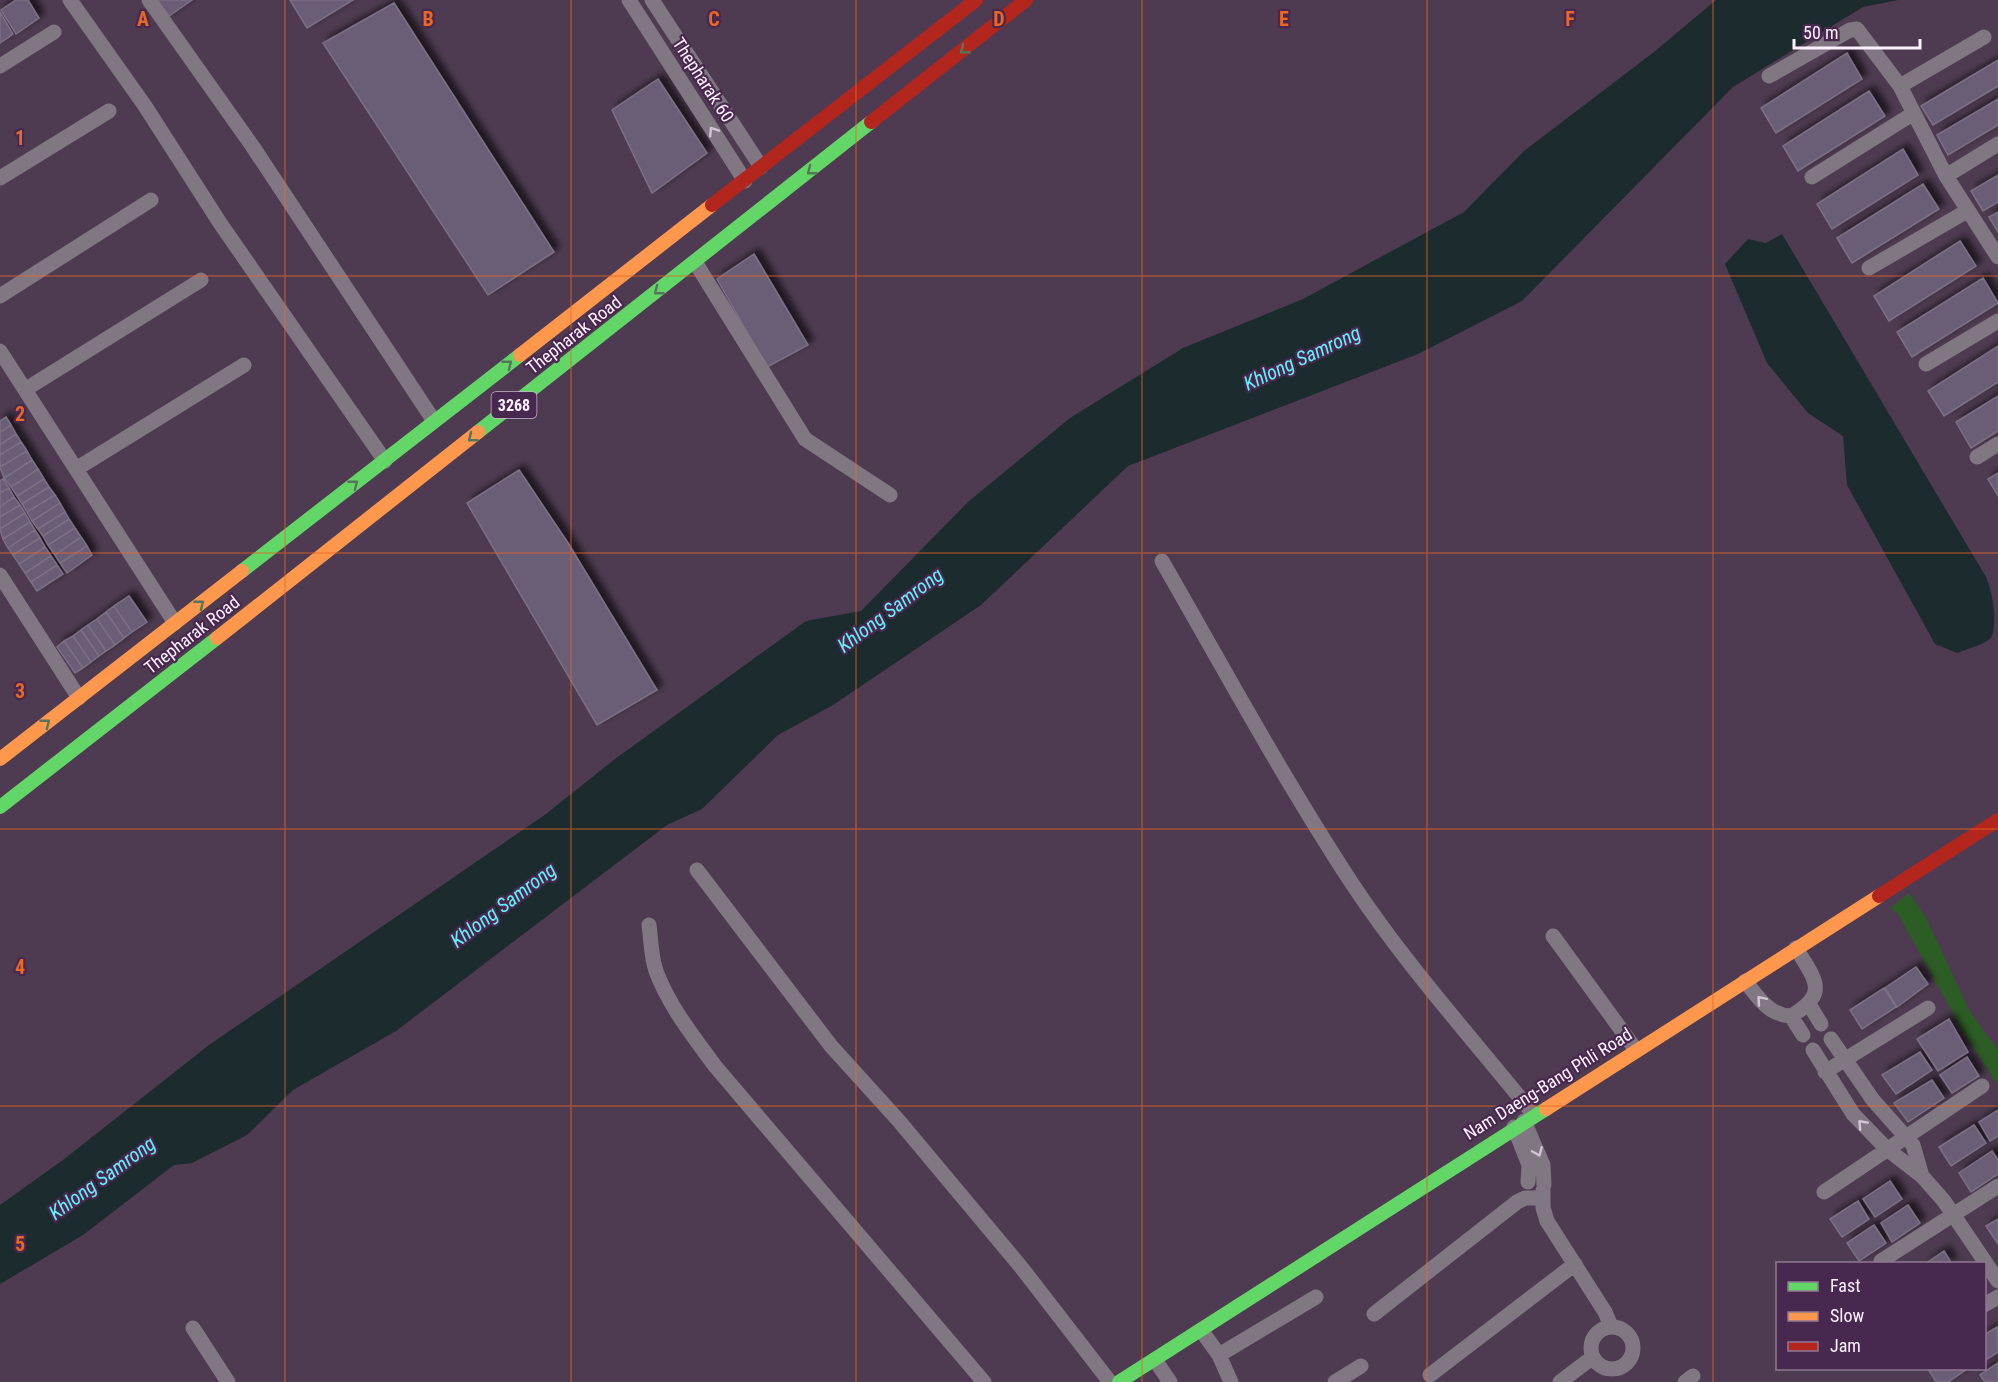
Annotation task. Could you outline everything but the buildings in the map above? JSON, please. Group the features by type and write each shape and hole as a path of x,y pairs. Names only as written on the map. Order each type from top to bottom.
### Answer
{"main road":[{"name":"Thepharak Road","path":"0,759 976,0"},
{"name":"Thepharak Road","path":"0,807 1026,0"},
{"name":"Nam Daeng-Bang Phli Road","path":"1127,1380 1524,1121 1998,820"}],"street":[{"path":"70,0 145,106 220,223 385,461"},
{"path":"149,0 253,147 434,422"},
{"name":"Thepharak 60","path":"628,0 745,180"},
{"name":"Thepharak 60","path":"652,0 762,167"},
{"path":"643,24 661,14"},
{"path":"1769,76 1850,30 1857,29 1900,86 1946,176 1998,257"},
{"path":"0,66 54,32"},
{"path":"1900,86 1984,37"},
{"path":"0,178 109,111"},
{"path":"1812,177 1914,113"},
{"path":"1946,176 1998,144"},
{"path":"0,296 151,200"},
{"path":"1869,268 1967,211"},
{"path":"695,262 805,439 890,495"},
{"path":"26,389 201,280"},
{"path":"1926,364 1998,321"},
{"path":"0,351 175,623"},
{"path":"76,469 244,365"},
{"path":"1977,457 1998,444"},
{"path":"1162,561 1270,750 1353,884 1524,1121 1543,1166 1543,1191 1547,1221"},
{"path":"0,575 79,698"},
{"path":"697,870 831,1046 899,1121 1021,1267 1110,1382"},
{"path":"649,925 655,969 669,999 691,1034 984,1382"},
{"path":"1553,936 1636,1050"},
{"path":"1745,981 1764,1005 1781,1016 1791,1016 1809,1004 1817,990 1815,980 1796,948"},
{"path":"1809,1004 1821,1024"},
{"path":"1825,1072 1928,1008"},
{"path":"1791,1016 1803,1035"},
{"path":"1831,1039 1873,1100 1913,1145 1922,1176"},
{"path":"1813,1050 1853,1114 1887,1149 1922,1176 1954,1215 1985,1262"},
{"path":"1824,1192 1982,1086"},
{"path":"1524,1121 1529,1165 1526,1189 1534,1213 1547,1221 1611,1326"},
{"path":"1881,1261 1998,1186"},
{"path":"1526,1189 1543,1191"},
{"path":"1374,1314 1517,1202 1526,1189"},
{"path":"1986,1263 1998,1281"},
{"path":"1430,1375 1575,1264"},
{"path":"1219,1355 1316,1297"},
{"path":"1611,1326 1621,1328 1629,1334 1633,1344 1633,1354 1628,1363 1609,1376 1593,1357 1591,1347 1593,1337 1601,1330 1611,1326"},
{"path":"193,1328 228,1382"},
{"path":"1201,1330 1219,1355 1231,1382"},
{"path":"1560,1382 1593,1357"},
{"path":"1155,1360 1170,1382"},
{"path":"1335,1382 1361,1366"}],"green space":[{"path":"1909,893 1925,916 1970,1012 1998,1050 1998,1085 1964,1033 1898,914 1890,908"}],"water":[{"name":"Khlong Samrong","path":"1716,0 1898,0 1863,7 1733,87 1522,301 1418,354 1128,466 981,605 833,705 778,735 702,809 667,825 396,1031 293,1090 247,1135 192,1163 174,1165 83,1235 0,1284 0,1205 63,1160 209,1045 546,814 615,759 806,621 861,611 968,502 1070,418 1183,348 1303,299 1464,212 1524,151 1654,52"},
{"path":"1782,234 1986,577 1993,600 1994,625 1991,638 1984,643 1957,653 1935,644 1847,485 1843,436 1808,413 1767,363 1725,264 1748,239 1766,243"}],"traffic: fast":[{"path":"478,432 871,122"},
{"path":"242,571 520,355"},
{"path":"0,807 217,638"},
{"path":"1119,1382 1546,1109"}],"traffic: slow":[{"path":"520,355 712,205"},
{"path":"217,638 478,432"},
{"path":"0,759 242,571"},
{"path":"1546,1109 1879,896"}],"traffic: jam":[{"path":"712,205 976,0"},
{"path":"871,122 1026,0"},
{"path":"1879,896 1998,820"}]}
